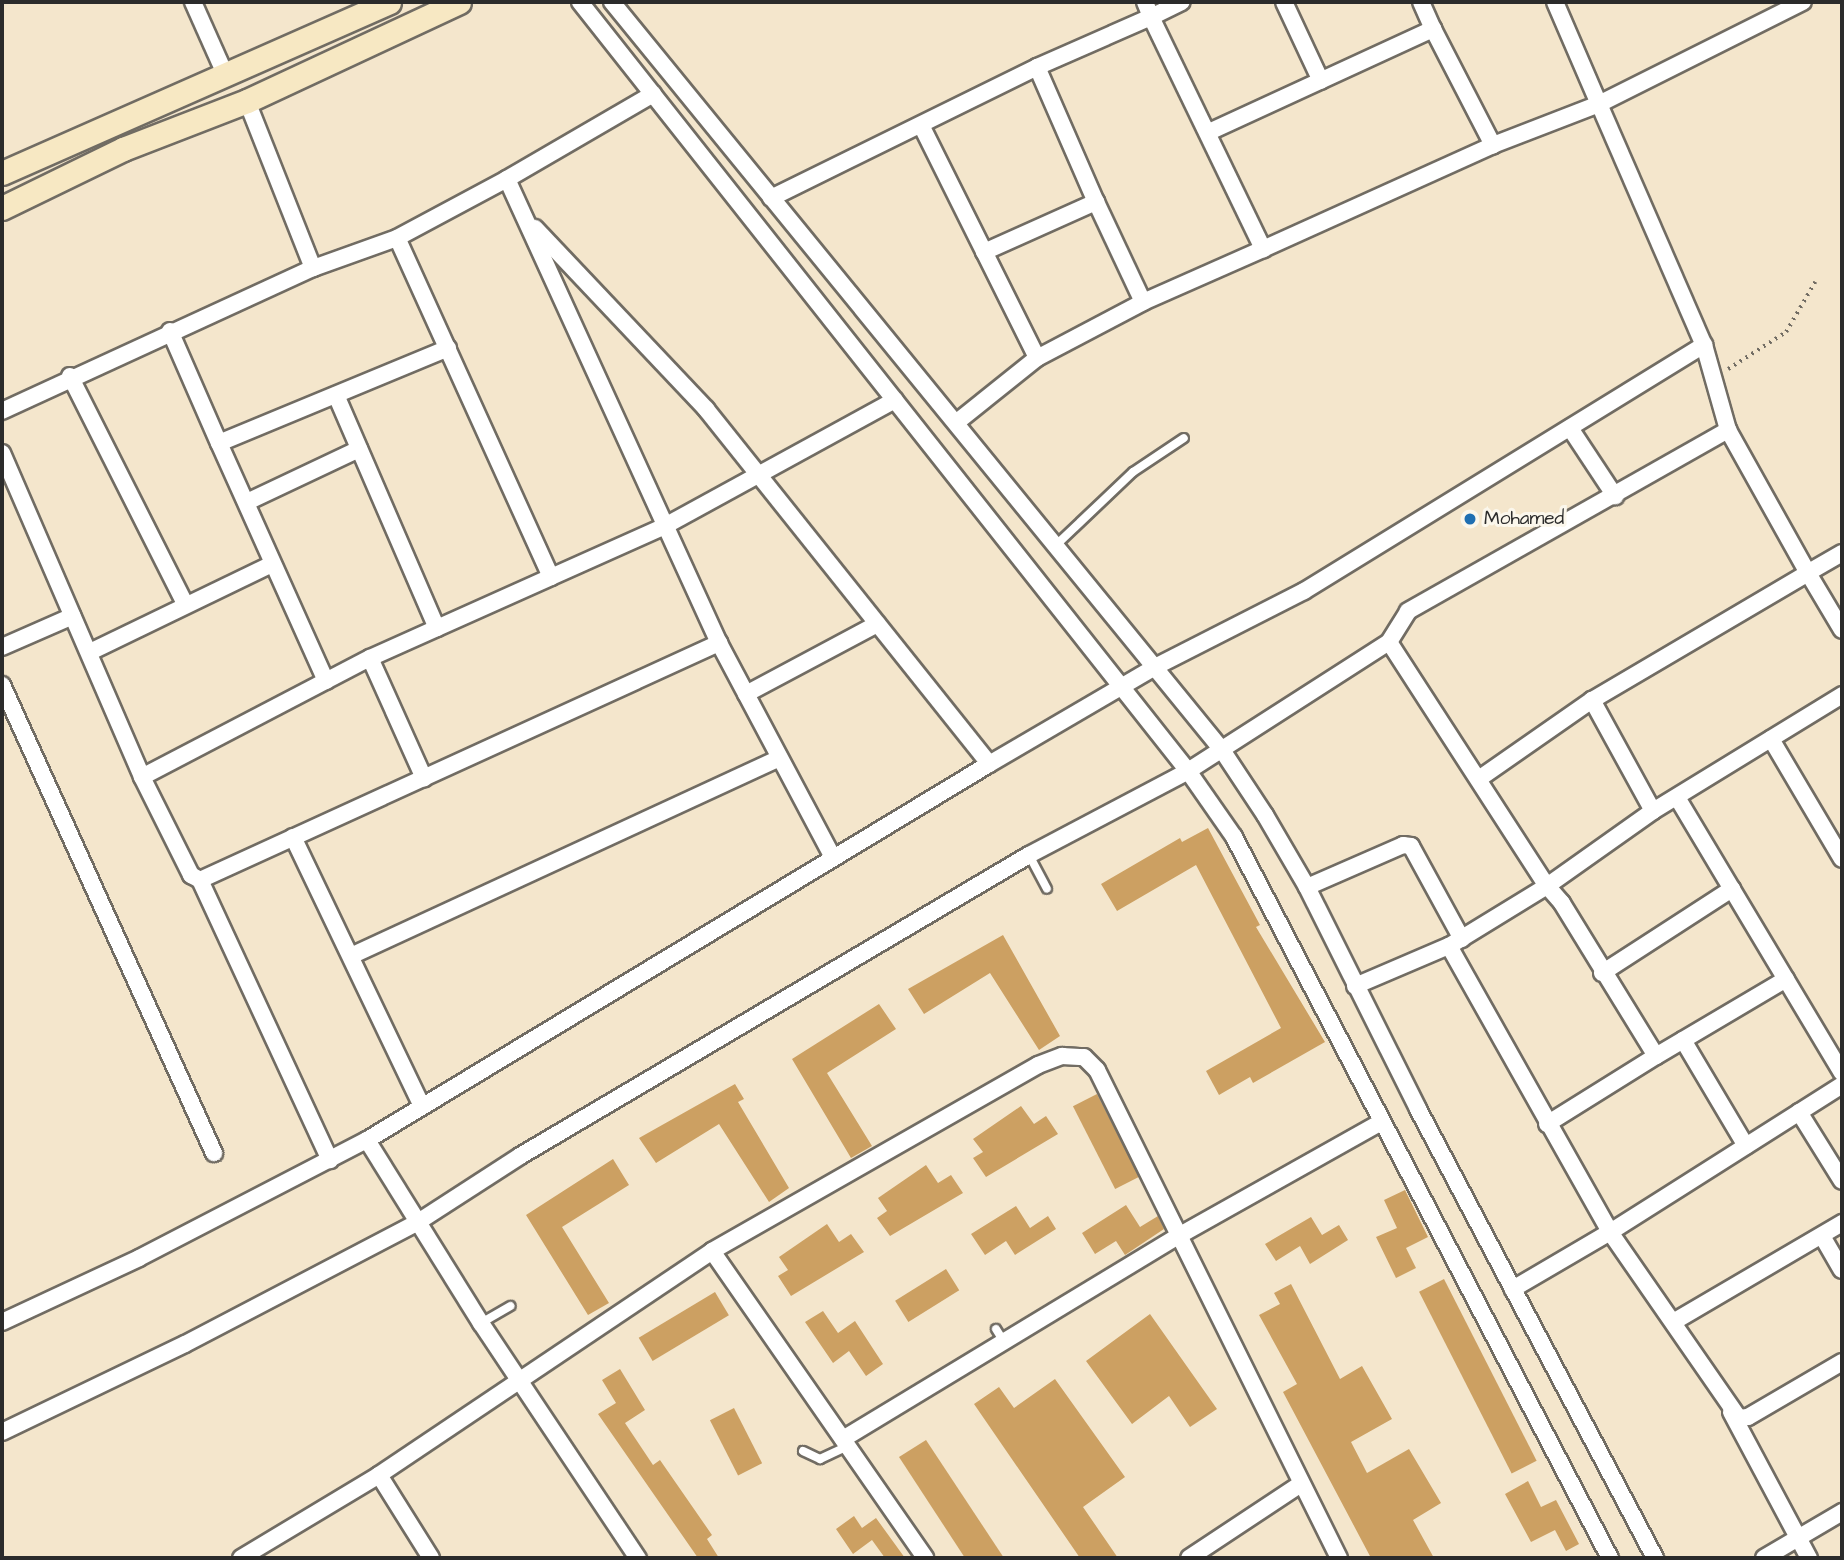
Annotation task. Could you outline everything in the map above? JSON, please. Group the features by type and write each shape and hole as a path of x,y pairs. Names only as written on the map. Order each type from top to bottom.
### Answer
{"main road":[{"path":"2,173 388,2"},
{"path":"2,208 123,149 247,101 459,2"}],"street":[{"path":"193,2 225,74"},
{"path":"580,2 1188,771 1254,871 1381,1122 1610,1558"},
{"path":"612,2 1222,750 1307,887 1355,986 1655,1558"},
{"path":"771,198 922,127 1148,9 1182,2"},
{"path":"1284,2 1321,81"},
{"path":"1421,2 1493,145"},
{"path":"1555,2 1704,345 1716,377 1728,430 1842,630"},
{"path":"957,422 1037,358 1143,302 1493,145 1599,104 1803,2"},
{"path":"1148,9 1263,249"},
{"path":"1209,132 1433,29"},
{"path":"1037,67 1143,302"},
{"path":"2,411 70,376 313,268 397,238 507,180 653,94"},
{"path":"247,101 313,268"},
{"path":"922,127 1037,358"},
{"path":"507,180 719,643 833,857"},
{"path":"984,252 1096,201"},
{"path":"526,219 706,409 989,764"},
{"path":"397,238 551,577"},
{"path":"170,331 326,681"},
{"path":"2,1322 366,1140 421,1104 1153,668 1304,591 1704,345"},
{"path":"219,443 448,348"},
{"path":"70,376 185,604"},
{"path":"337,395 438,628"},
{"path":"142,777 370,658 665,526 757,473 895,400"},
{"path":"1570,428 1615,496"},
{"path":"2,1432 306,1283 418,1222 532,1149 1029,855 1188,771 1389,642 1408,611 1728,430"},
{"path":"247,502 359,449"},
{"path":"2,453 142,777 191,875 200,880 330,1160"},
{"path":"1480,778 1592,699 1842,553"},
{"path":"90,652 272,564"},
{"path":"2,647 73,616"},
{"path":"746,694 877,624"},
{"path":"1389,642 1480,778 1547,886 1562,903 1602,973 1656,1056"},
{"path":"200,880 719,643"},
{"path":"370,658 424,778"},
{"path":"2,685 214,1153"},
{"path":"1355,986 1455,942 1547,886 1653,811 1678,799 1842,695"},
{"path":"1592,699 1653,811"},
{"path":"1771,739 1842,859"},
{"path":"351,956 779,758"},
{"path":"1678,799 1842,1073"},
{"path":"293,837 421,1104"},
{"path":"1307,887 1403,845 1411,846 1455,942 1547,1124 1610,1232 1675,1321 1731,1411 1809,1558"},
{"path":"1602,973 1732,889"},
{"path":"1547,1124 1786,979"},
{"path":"1683,1040 1746,1146"},
{"path":"241,1558 379,1475 518,1378 712,1251 1038,1065 1062,1056 1084,1057 1097,1069 1339,1558"},
{"path":"1513,1289 1610,1232 1842,1085"},
{"path":"1799,1112 1842,1181"},
{"path":"845,1442 1000,1335 1381,1122"},
{"path":"366,1140 481,1323 638,1558"},
{"path":"1675,1321 1842,1223"},
{"path":"1822,1236 1842,1270"},
{"path":"712,1251 925,1558"},
{"path":"1731,1411 1739,1418 1748,1417 1842,1362"},
{"path":"379,1475 431,1558"},
{"path":"1189,1558 1301,1484"},
{"path":"1763,1558 1842,1512"}],"lane":[{"path":"1054,547 1133,472 1184,438"},
{"path":"1029,855 1047,888"},
{"path":"481,1323 510,1306"},
{"path":"803,1451 820,1460 845,1442"}],"path":[{"path":"1716,377 1786,332 1815,282"}],"building":[{"path":"1208,828 1260,925 1256,927 1325,1042 1253,1083 1250,1077 1219,1095 1206,1071 1281,1028 1196,865 1117,911 1101,884 1180,838 1182,842"},
{"path":"1003,935 1060,1036 1039,1050 990,973 924,1014 908,989"},
{"path":"879,1004 896,1029 827,1073 872,1146 851,1158 792,1059"},
{"path":"735,1084 744,1099 738,1102 789,1188 769,1202 719,1124 656,1163 639,1138"},
{"path":"1097,1094 1139,1177 1115,1189 1073,1106"},
{"path":"1021,1106 1034,1124 1046,1116 1058,1134 986,1177 973,1158 983,1152 973,1139"},
{"path":"613,1159 629,1185 562,1227 609,1303 588,1315 526,1215"},
{"path":"926,1165 938,1183 951,1175 963,1193 890,1236 877,1218 887,1211 878,1198"},
{"path":"1405,1190 1428,1237 1406,1248 1416,1268 1396,1278 1376,1237 1397,1228 1384,1200"},
{"path":"1126,1205 1140,1227 1158,1216 1164,1229 1125,1255 1116,1241 1095,1254 1082,1233"},
{"path":"1016,1206 1030,1228 1048,1216 1056,1229 1015,1255 1006,1241 985,1255 971,1234"},
{"path":"1311,1217 1322,1235 1339,1225 1348,1240 1310,1264 1300,1246 1276,1261 1265,1244"},
{"path":"827,1224 839,1242 851,1234 864,1252 791,1296 778,1276 788,1270 779,1257"},
{"path":"946,1269 959,1290 908,1322 895,1301"},
{"path":"1444,1279 1537,1461 1512,1473 1419,1292"},
{"path":"1291,1284 1340,1379 1362,1366 1392,1419 1351,1442 1367,1473 1409,1449 1441,1503 1413,1520 1434,1558 1371,1558 1283,1392 1297,1384 1259,1315 1280,1304 1274,1293"},
{"path":"715,1292 729,1315 653,1361 639,1338"},
{"path":"823,1311 838,1333 855,1321 883,1364 866,1376 849,1351 833,1363 805,1322"},
{"path":"1150,1314 1217,1409 1190,1427 1169,1396 1132,1424 1086,1361"},
{"path":"620,1369 645,1410 625,1423 653,1465 660,1460 712,1535 707,1539 719,1558 698,1558 598,1414 616,1403 602,1380"},
{"path":"1055,1379 1125,1477 1083,1507 1118,1558 1080,1558 974,1404 999,1387 1014,1408"},
{"path":"734,1408 762,1463 738,1476 710,1420"},
{"path":"926,1440 1004,1558 965,1558 899,1457"},
{"path":"1528,1481 1541,1507 1556,1500 1579,1544 1566,1551 1555,1530 1531,1542 1505,1494"},
{"path":"854,1516 862,1528 876,1518 905,1558 885,1558 872,1540 853,1554 836,1529"}],"place":[{"name":"Mohamed","path":"1470,519"}]}
